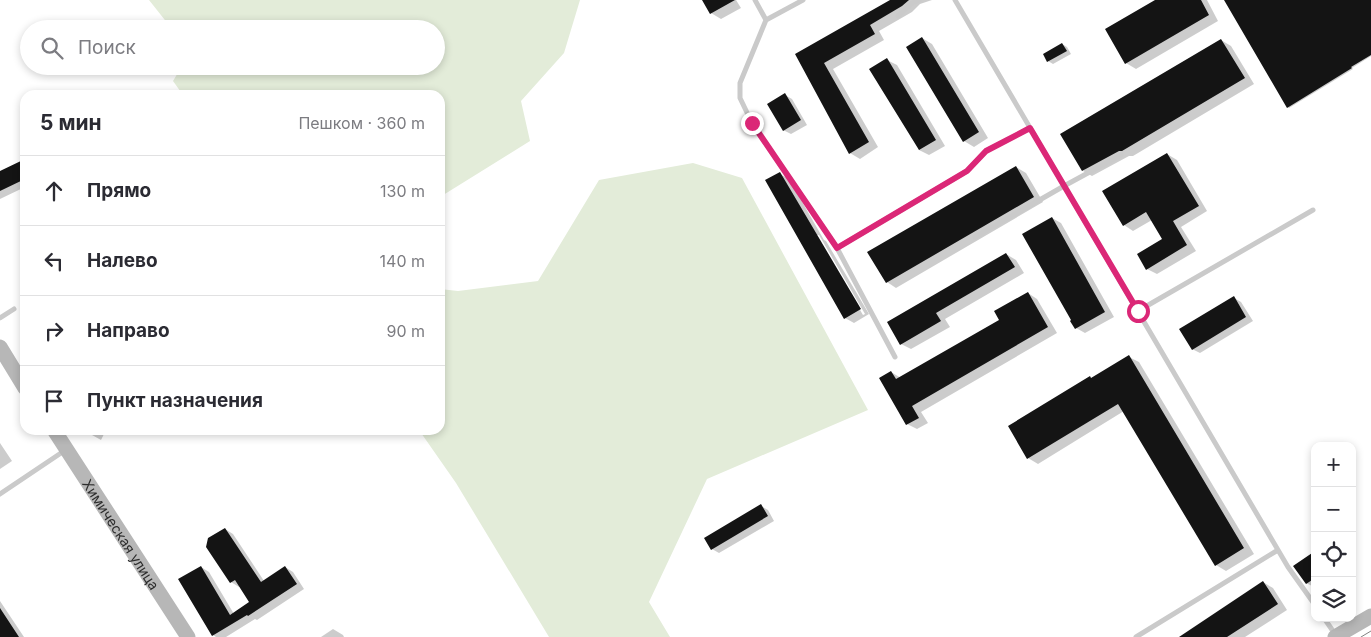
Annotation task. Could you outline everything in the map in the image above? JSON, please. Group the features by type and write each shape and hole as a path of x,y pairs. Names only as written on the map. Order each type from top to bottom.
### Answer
{"main road":[{"path":"0,347 20,380"},
{"name":"Химическая улица","path":"57,435 188,637"},
{"path":"1336,637 1371,616"}],"lane":[{"path":"755,0 766,20"},
{"path":"803,0 766,20 740,83 740,98 752,123 837,248 895,357"},
{"path":"898,16 912,3 919,0"},
{"path":"956,0 1288,567 1311,599"},
{"path":"837,248 967,171 986,151 1030,128"},
{"path":"975,237 1121,156"},
{"path":"1138,311 1313,210"},
{"path":"0,318 14,309"},
{"path":"0,494 67,449"},
{"path":"1136,637 1278,550"},
{"path":"1327,622 1336,637"}],"green space":[{"path":"149,0 580,0 564,53 521,101 530,141 445,194 445,90 179,90 173,81 177,75 445,75 445,20 165,20"},
{"path":"693,163 742,178 868,410 707,479 649,602 670,637 549,637 456,483 422,435 445,435 445,290 458,291 538,281 599,180"}],"building":[{"path":"702,0 735,0 710,14"},
{"path":"890,0 909,0 870,25 875,34 824,63 869,142 849,154 795,54"},
{"path":"1155,0 1201,0 1209,15 1125,64 1105,29"},
{"path":"1224,0 1371,0 1371,55 1287,108"},
{"path":"922,37 979,132 963,142 906,47"},
{"path":"1221,39 1245,78 1122,151 1082,171 1060,134"},
{"path":"1062,43 1067,51 1047,62 1043,54"},
{"path":"887,58 936,140 919,150 869,69"},
{"path":"785,93 801,120 783,131 767,104"},
{"path":"1167,153 1199,206 1173,221 1187,245 1146,270 1137,254 1162,239 1146,212 1123,226 1102,191"},
{"path":"20,161 20,181 0,191 0,171"},
{"path":"1016,166 1034,197 886,283 867,252"},
{"path":"780,172 861,309 844,319 765,180"},
{"path":"1052,217 1105,312 1075,329 1022,234"},
{"path":"1006,253 1015,267 936,313 941,321 900,345 887,322"},
{"path":"1028,292 1048,327 912,406 919,418 906,425 879,378 891,371 896,379 999,320 994,311"},
{"path":"1234,296 1246,317 1192,350 1179,329"},
{"path":"1129,355 1244,548 1215,566 1118,404 1027,459 1008,426 1090,376 1091,378"},
{"path":"761,504 768,516 711,550 704,538"},
{"path":"225,528 261,582 285,566 297,584 248,616 212,636 178,579 201,566 230,615 249,602 235,580 230,583 206,547 208,538"},
{"path":"1311,554 1311,581 1306,584 1293,566"},
{"path":"1263,581 1278,604 1227,637 1179,637"},
{"path":"0,608 19,637 0,637"}],"tram line":[{"path":"1361,637 1371,631"}],"route":[{"path":"752,123 837,248 967,171 986,151 1030,128 1138,311"}]}
